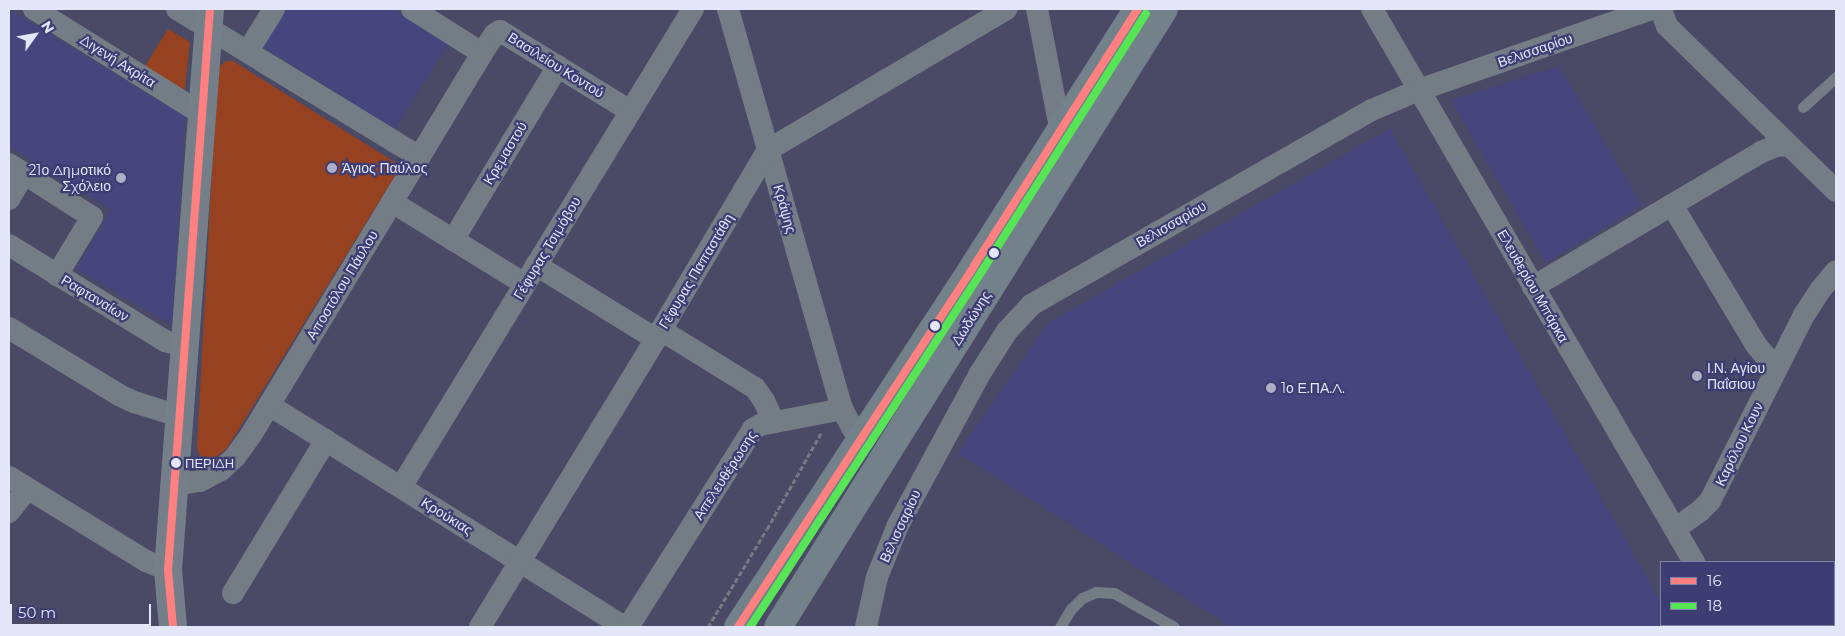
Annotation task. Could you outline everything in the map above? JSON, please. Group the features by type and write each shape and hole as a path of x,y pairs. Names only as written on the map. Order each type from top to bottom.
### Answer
{"main road":[{"name":"Δωδώνης","path":"738,627 1138,9"},
{"name":"Δωδώνης","path":"778,627 1164,9"}],"street":[{"name":"Διγενή Ακρίτα","path":"34,9 202,114"},
{"path":"177,9 209,19 248,51 419,157"},
{"path":"248,51 274,9"},
{"path":"412,9 482,53"},
{"name":"Γέφυρας Τσιμόβου","path":"401,487 691,9"},
{"name":"Κράψης","path":"728,9 842,409"},
{"name":"Γέφυρας Παπαστάθη","path":"480,627 659,334 768,150 1006,9"},
{"path":"1037,9 1060,132"},
{"name":"Ελευθερίου Μπάρκα","path":"1372,9 1693,561"},
{"name":"Βελισσαρίου","path":"866,627 877,577 898,524 979,375 1007,331 1023,312 1043,297 1372,110 1419,90 1651,9"},
{"path":"1661,9 1667,26 1836,191"},
{"path":"172,627 168,570 209,19"},
{"name":"Βασιλείου Κοντού","path":"482,53 494,34 500,31 630,111"},
{"name":"Αποστόλου Πάυλου","path":"174,485 200,481 227,465 251,435 482,53"},
{"name":"Κρεμαστού","path":"453,240 558,66"},
{"path":"1533,287 1761,152 1776,146 1789,145"},
{"path":"9,199 16,169 92,216 57,275"},
{"path":"392,202 453,240 659,334 755,388 764,401 774,422"},
{"path":"1672,205 1756,345 1777,366"},
{"name":"Ραφταναίων","path":"9,245 165,341 184,346"},
{"name":"Καρόλου Κουν","path":"1675,529 1700,511 1710,501 1777,366 1813,299 1836,271"},
{"path":"9,328 119,395 134,402 179,416"},
{"name":"Κρούκιας","path":"270,405 626,627"},
{"path":"842,409 847,420 862,438"},
{"name":"Απελευθέρωσης","path":"626,627 750,432 758,426 774,422 842,409"},
{"path":"233,593 326,440"},
{"path":"9,512 18,483 146,561 168,570"}],"lane":[{"path":"1803,107 1836,77"},
{"path":"1060,627 1071,609 1082,598 1096,592 1114,593 1174,627"}],"path":[{"path":"708,627 822,432"}],"shaded area":[{"name":"21ο Δημοτικό Σχόλειο","path":"9,9 185,117 172,325 76,269 111,210 9,146"},
{"path":"287,9 393,9 448,44 395,129 263,47"},
{"path":"168,29 190,42 184,97 142,71"},
{"path":"226,61 233,61 401,166 227,448 215,458 206,460 199,454 197,448 217,75 219,67"},
{"path":"1559,66 1642,205 1546,263 1451,100"},
{"name":"1ο Ε.ΠΑ.Λ.","path":"1390,129 1660,600 1660,623 1657,627 1231,627 958,453 1048,323"}],"transit line":[{"name":"16","path":"173,627 168,570 210,9"},
{"name":"16","path":"738,627 974,266 1138,9"},
{"name":"18","path":"750,627 982,271 1146,14"}],"place":[{"name":"Άγιος Παύλος","path":"332,168"},
{"name":"21ο Δημοτικό Σχόλειο","path":"121,178"},
{"name":"Ι.Ν. Αγίου Παΐσιου","path":"1697,376"},
{"name":"1ο Ε.ΠΑ.Λ.","path":"1271,388"},
{"name":"ΠΕΡΙΔΗ","path":"176,463"}]}
